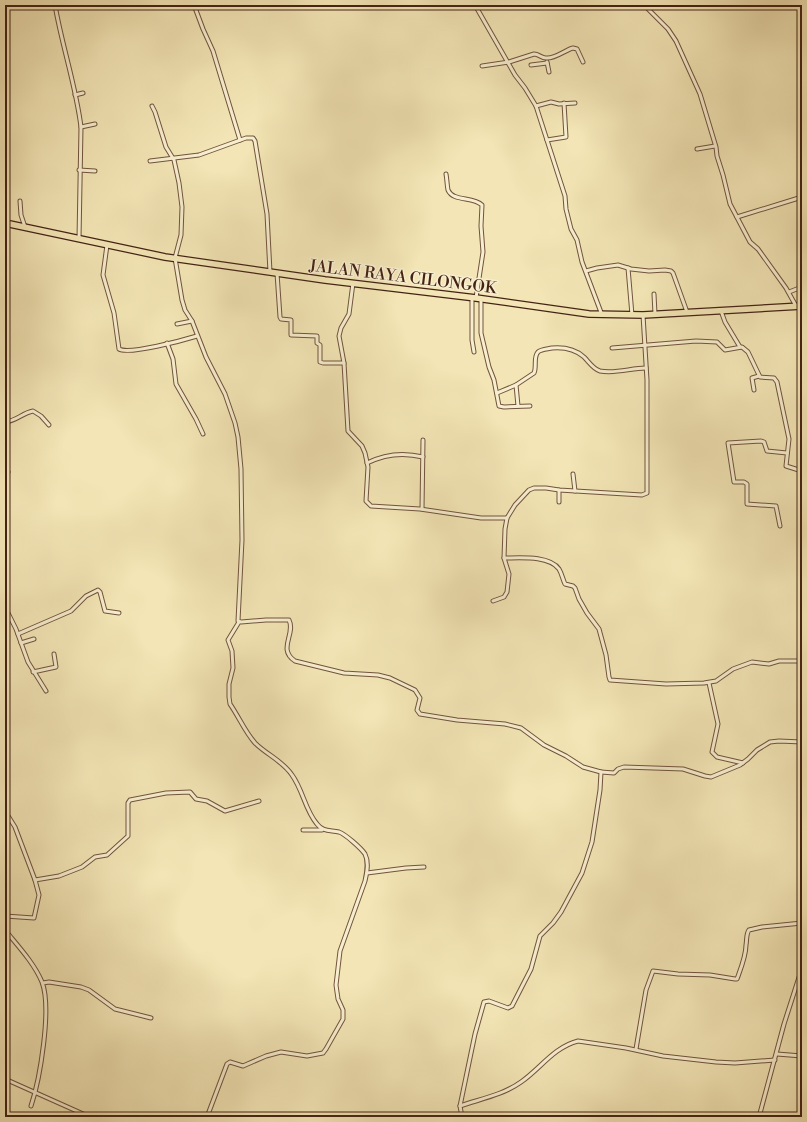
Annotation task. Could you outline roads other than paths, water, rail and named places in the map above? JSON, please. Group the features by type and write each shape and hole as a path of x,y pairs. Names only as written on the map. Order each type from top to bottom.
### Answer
{"highway":[{"name":"JALAN RAYA CILONGOK","path":"5,223 175,258 270,272 602,315 643,315 799,306"}],"street":[{"path":"55,5 58,27 79,110 81,127 79,170 79,239"},
{"path":"194,5 213,51 240,140"},
{"path":"475,5 536,106 565,196 566,209 577,240 582,262 602,315"},
{"path":"644,5 668,28 676,41 700,94 730,204 750,242 758,249 799,306"},
{"path":"482,66 509,62 536,54 547,58 570,48 577,49 583,62"},
{"path":"547,58 549,72"},
{"path":"531,65 548,63"},
{"path":"75,95 83,93"},
{"path":"536,106 551,102 558,104 575,103"},
{"path":"547,140 566,137 564,103"},
{"path":"152,106 166,147 173,158 179,183 182,206 181,235 175,258 182,300 206,357 225,394 238,437 241,469 242,559 238,613 239,622 228,640 232,651 233,668 229,684 230,704 255,742 285,766 292,775 299,787 310,814 316,824 324,830"},
{"path":"81,127 95,124"},
{"path":"150,160 199,155 240,140 251,137 253,138 255,141 267,214 270,272"},
{"path":"697,149 715,146"},
{"path":"79,170 95,171"},
{"path":"446,174 449,191 453,196 470,199 482,206 481,226 483,252 472,338 474,352"},
{"path":"737,217 802,197"},
{"path":"20,201 21,215 25,227"},
{"path":"107,245 103,275 114,313 119,349 127,351 197,336"},
{"path":"586,271 618,265 641,270 671,271 687,312"},
{"path":"628,268 632,315"},
{"path":"278,273 280,317 281,319 291,320 291,335 317,336 317,343 320,345 320,362 344,363"},
{"path":"353,283 348,314 339,336 344,363 348,431 362,446 367,463 366,501 372,506 422,509 481,518 507,518"},
{"path":"788,292 802,287"},
{"path":"654,294 655,314"},
{"path":"476,298 487,361 494,380 500,406 530,406"},
{"path":"721,311 724,322 740,347 748,352 759,376"},
{"path":"493,600 504,597 507,592 508,574 504,558 507,518 519,500 529,490 540,488 642,495 648,493 646,344 643,315"},
{"path":"177,324 192,321"},
{"path":"612,348 646,344 702,341 719,342 725,350 740,347"},
{"path":"167,343 173,359 176,384 203,434"},
{"path":"497,393 516,386 535,371 537,353 551,348 572,349 583,356 592,366 601,371 624,372 646,368"},
{"path":"754,390 752,378 759,376 761,378 774,378 777,382 789,439 787,467 802,471"},
{"path":"516,386 518,406"},
{"path":"5,422 14,421 33,411 41,416 49,425"},
{"path":"422,509 423,440"},
{"path":"780,526 776,506 747,504 747,484 744,482 734,482 728,443 762,441 764,442 767,451 787,453"},
{"path":"367,463 376,458 394,454 409,454 423,457"},
{"path":"573,474 575,491"},
{"path":"559,490 559,502"},
{"path":"504,558 529,558 544,560 559,569 565,584 575,588 579,599 599,629 606,654 610,680 666,684 709,683 716,681 733,669 752,662 769,664 779,661 802,661"},
{"path":"18,634 71,611 86,596 98,590 100,592 105,611 119,613"},
{"path":"5,607 18,634 28,662 46,691"},
{"path":"239,622 289,620 290,624 287,653 296,661 344,674 378,675 390,678 415,690 420,698 417,710 420,714 456,720 505,724 521,728 544,745 566,756 583,767 601,772 614,773 618,769 624,767 683,769 708,777 715,776 743,763 757,750 770,742 802,742"},
{"path":"21,642 34,639"},
{"path":"33,672 56,668 54,654"},
{"path":"709,683 718,724 712,752 717,758 743,763"},
{"path":"462,1117 460,1106 461,1098 469,1069 475,1034 484,1002 489,1001 508,1008 512,1006 532,965 540,936 553,923 561,912 582,873 592,842 600,790 601,772"},
{"path":"35,880 71,872 82,867 95,857 106,856 128,836 128,803 130,800 160,794 190,792 198,799 207,801 225,811 259,801"},
{"path":"5,811 15,827 35,880 38,895 35,918 5,916"},
{"path":"207,1117 227,1064 230,1062 243,1066 266,1056 282,1052 307,1056 323,1053 343,1019 343,1010 338,999 336,985 340,951 366,881 366,857 361,849 343,834 324,830 303,830"},
{"path":"367,873 424,867"},
{"path":"636,1049 646,990 653,971 678,974 710,975 737,979 746,950 747,934 749,930 802,922"},
{"path":"5,930 27,957 43,983 45,993 46,1016 41,1066 36,1093 31,1106"},
{"path":"758,1117 777,1054 784,1024 801,977 802,968"},
{"path":"43,983 49,982 81,987 89,990 115,1009 151,1018"},
{"path":"460,1106 492,1096 520,1083 554,1053 572,1043 578,1042 636,1049 663,1056 735,1063 775,1060"},
{"path":"777,1054 802,1056"},
{"path":"5,1079 90,1117"}]}
